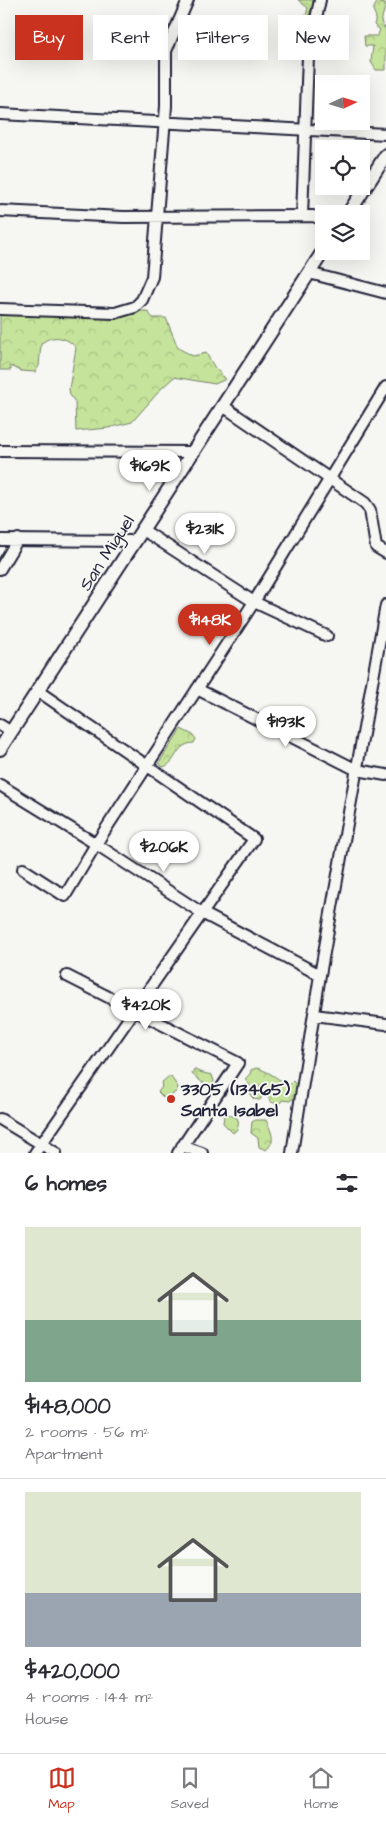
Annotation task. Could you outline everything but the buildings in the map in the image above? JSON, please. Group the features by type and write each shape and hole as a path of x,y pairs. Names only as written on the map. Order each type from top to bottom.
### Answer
{"street":[{"path":"0,309 115,312 136,307 142,300 152,277 165,122 166,51 188,0"},
{"path":"302,216 308,56 320,0"},
{"path":"0,114 386,134"},
{"path":"354,205 386,155"},
{"path":"0,211 123,217 315,217"},
{"name":"San Miguel","path":"0,749 6,728 38,691 317,260"},
{"path":"309,273 386,294"},
{"path":"23,869 65,896 96,844 254,602 386,387"},
{"path":"222,406 365,503 370,510 376,547 386,553"},
{"path":"0,451 193,452"},
{"path":"143,530 254,602 327,636"},
{"path":"0,569 18,539"},
{"path":"0,540 136,541"},
{"path":"292,1153 320,975 386,605"},
{"path":"197,689 357,770 386,775"},
{"path":"35,1153 254,839 38,691"},
{"path":"0,785 202,912 320,975"},
{"path":"67,976 238,1063 180,1150 202,1153"},
{"path":"314,1015 386,1024"},
{"path":"0,1119 56,1153"}],"green space":[{"path":"298,0 315,0 309,15 306,15 308,8"},
{"path":"377,2 386,4 381,21 383,27 386,27 386,70 376,70 371,62 373,46 365,46 364,36 377,36 380,30 374,25 376,17 373,10"},
{"path":"147,311 153,318 166,318 178,348 193,356 206,353 215,368 226,379 215,384 174,377 132,422 108,428 76,431 75,402 70,395 69,389 76,348 72,344 64,339 54,338 41,344 39,366 35,372 21,371 11,366 11,370 0,370 0,314"},
{"path":"181,729 193,735 196,739 194,743 188,744 179,750 171,762 163,767 160,761"},
{"path":"256,1068 272,1075 285,1085 289,1085 293,1081 299,1088 297,1095 290,1101 282,1100 279,1103 273,1103 268,1098 268,1091 261,1084 259,1086 262,1090 261,1099 254,1099 251,1096 251,1087 245,1079 251,1070"},
{"path":"194,1069 212,1075 214,1081 212,1085 203,1083 192,1074"},
{"path":"168,1077 171,1077 178,1087 168,1100 158,1092 162,1087 161,1083"},
{"path":"228,1114 238,1120 237,1128 233,1133 223,1123 224,1115"},
{"path":"255,1120 266,1120 271,1132 271,1143 266,1150 259,1147 258,1138 251,1133 252,1122"}],"place":[{"name":"3305 (13465) Santa Isabel","path":"171,1099"}]}
